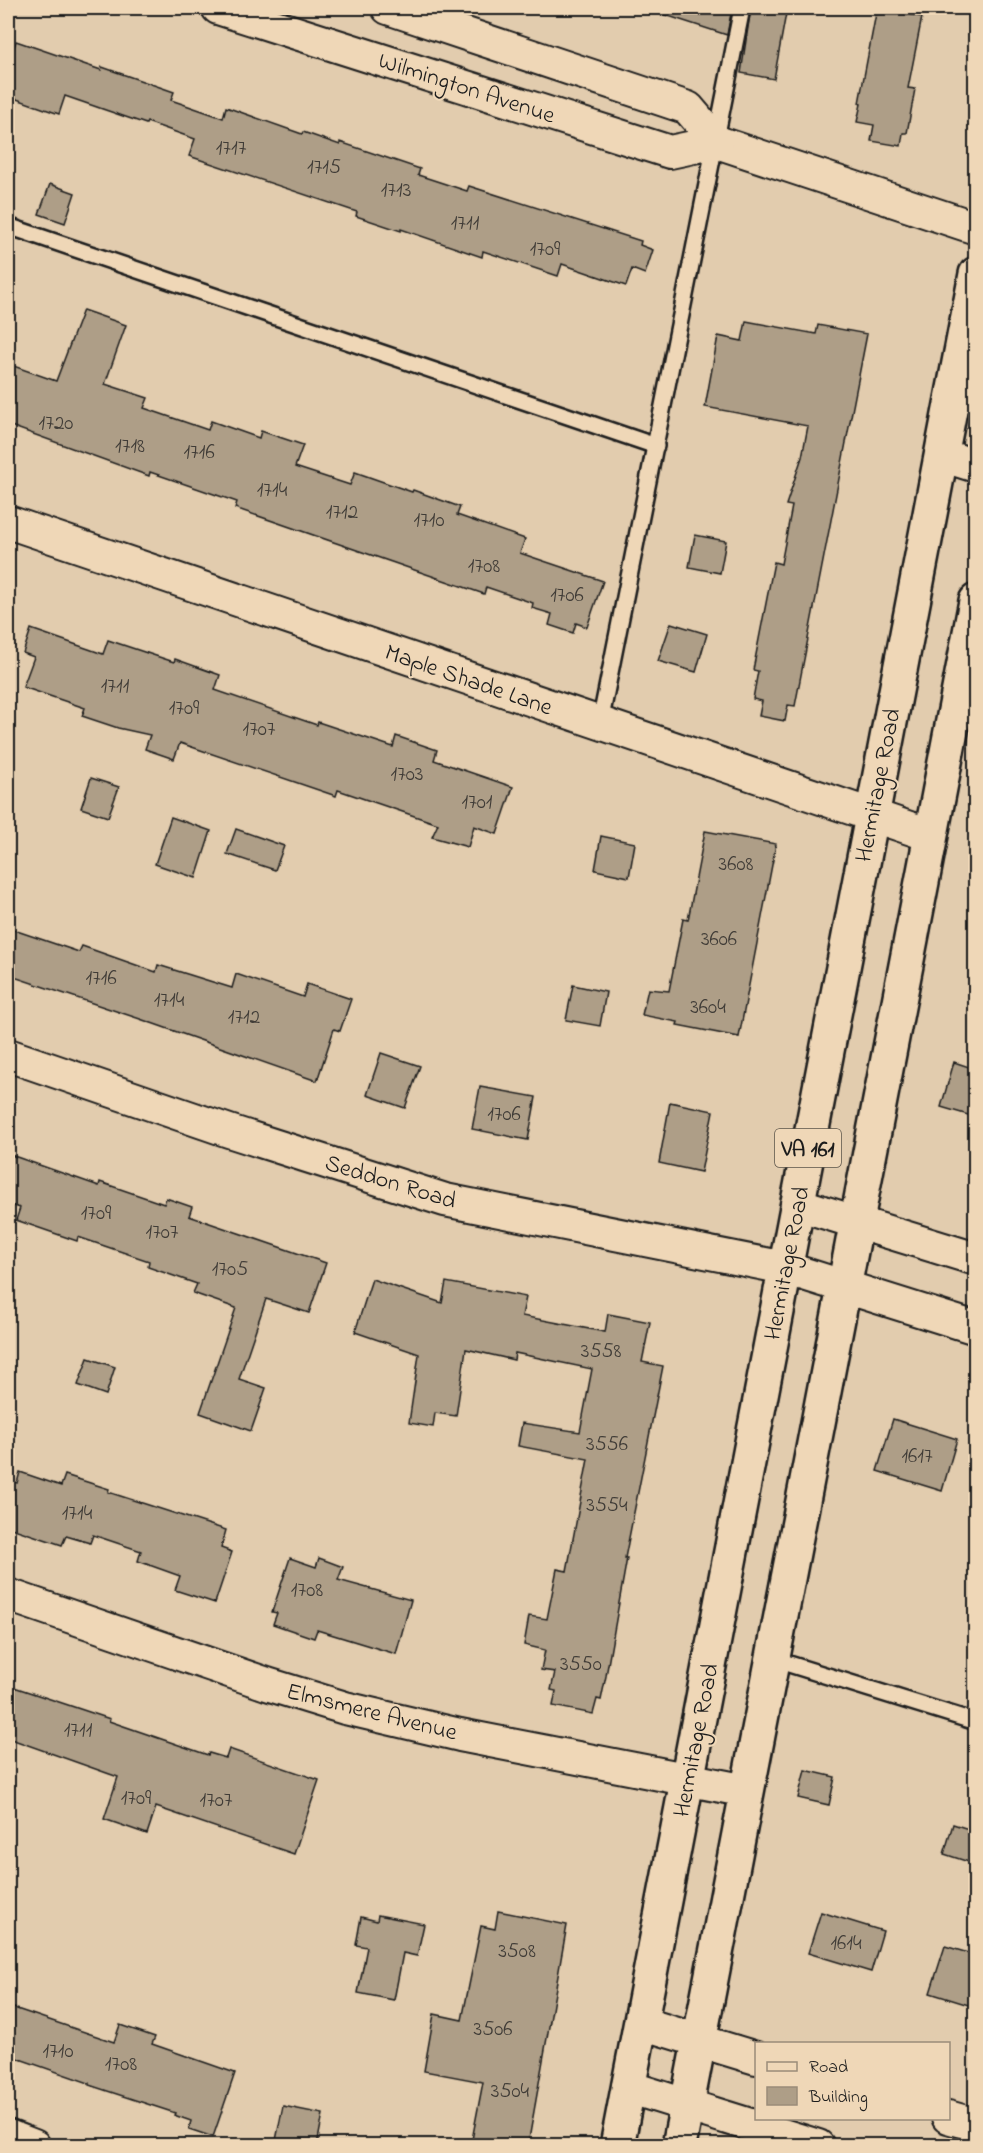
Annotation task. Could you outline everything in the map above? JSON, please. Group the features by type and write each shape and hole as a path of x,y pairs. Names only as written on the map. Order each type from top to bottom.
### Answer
{"main road":[{"name":"Hermitage Road","path":"617,2145 941,455 964,394 975,274"},
{"name":"VA 161","path":"679,2145 975,601"}],"street":[{"name":"Wilmington Avenue","path":"218,8 670,152 717,142 688,108 388,8"},
{"path":"717,142 975,228"},
{"path":"941,455 975,466"},
{"name":"Maple Shade Lane","path":"9,528 600,723 930,835"},
{"name":"Seddon Road","path":"8,1055 229,1131 445,1200 784,1268 975,1328"},
{"path":"797,1203 975,1259"},
{"name":"Elmsmere Avenue","path":"8,1595 267,1684 345,1708 460,1735 747,1791"},
{"path":"641,2023 755,2058"},
{"path":"628,2087 818,2145"},
{"path":"950,2118 975,2125"},
{"path":"8,2136 34,2145"}],"lane":[{"path":"600,723 742,8"},
{"path":"8,226 656,446"},
{"path":"773,1659 975,1722"}],"building":[{"path":"660,8 732,8 727,35 659,13"},
{"path":"751,8 787,8 774,79 741,73"},
{"path":"877,8 922,17 908,88 915,89 907,133 903,133 901,146 871,141 874,125 857,122"},
{"path":"16,41 174,92 171,100 223,118 226,107 302,134 303,132 340,145 340,142 420,169 418,175 467,191 469,186 641,241 640,245 653,250 645,274 632,269 626,286 562,264 558,276 483,251 482,257 356,216 357,212 189,156 195,139 147,122 146,124 65,96 59,114 8,96 8,65"},
{"path":"50,184 75,193 65,223 39,214"},
{"path":"83,310 126,325 105,384 148,398 144,408 208,430 211,421 259,438 261,431 303,445 295,467 350,485 355,472 412,492 413,490 460,507 457,515 525,539 520,553 603,581 587,627 576,623 573,633 549,625 552,614 532,608 533,603 486,587 484,594 235,508 237,502 150,472 149,476 8,425 8,364 56,381"},
{"path":"746,321 816,334 818,325 867,334 795,706 788,705 785,721 759,716 762,701 753,699 758,671 753,670 774,562 781,564 792,506 786,505 802,457 808,426 705,407 718,336 742,341"},
{"path":"695,535 726,541 720,573 689,567"},
{"path":"671,623 707,634 696,672 658,661"},
{"path":"31,629 103,654 108,640 174,662 175,659 220,675 215,690 317,725 318,722 393,747 396,736 437,750 434,760 513,787 497,834 474,826 468,847 432,837 438,824 338,790 336,796 180,743 174,759 145,749 150,735 118,728 82,716 85,708 23,687 34,657 23,653"},
{"path":"91,778 119,787 108,817 81,808"},
{"path":"171,817 211,831 196,878 155,864"},
{"path":"236,829 284,846 275,870 227,854"},
{"path":"705,831 776,844 739,1037 677,1025 678,1022 642,1015 648,989 669,991 683,919 688,920"},
{"path":"601,836 635,843 629,877 595,870"},
{"path":"8,928 79,952 82,946 156,972 158,965 232,988 236,974 303,997 307,984 351,999 340,1031 334,1029 317,1081 8,975"},
{"path":"573,985 606,992 600,1026 566,1020"},
{"path":"381,1053 420,1066 405,1108 367,1095"},
{"path":"954,1062 975,1069 975,1117 941,1107"},
{"path":"480,1087 536,1097 528,1140 472,1129"},
{"path":"670,1102 713,1111 701,1172 659,1163"},
{"path":"8,1154 99,1186 100,1182 164,1204 166,1198 192,1207 189,1216 326,1263 309,1313 266,1299 239,1379 266,1388 251,1431 200,1413 236,1308 193,1293 197,1284 148,1267 149,1261 78,1237 77,1241 16,1220 20,1208 8,1204"},
{"path":"372,1279 442,1303 446,1282 526,1297 522,1316 605,1332 608,1314 650,1322 642,1362 663,1366 625,1558 627,1558 606,1676 601,1700 597,1699 593,1714 553,1706 556,1691 551,1690 555,1672 541,1670 545,1650 524,1645 529,1616 547,1619 557,1569 567,1571 588,1459 518,1446 522,1423 580,1432 592,1369 515,1353 514,1360 466,1349 456,1416 435,1413 433,1427 409,1423 419,1354 355,1332"},
{"path":"88,1358 115,1367 106,1395 78,1385"},
{"path":"893,1419 957,1439 942,1491 877,1471"},
{"path":"20,1472 61,1486 65,1475 109,1489 108,1492 226,1530 221,1548 232,1552 215,1603 175,1590 180,1576 138,1561 141,1551 93,1535 90,1543 66,1536 62,1545 8,1527 8,1480 17,1483"},
{"path":"290,1558 316,1567 319,1558 343,1567 338,1580 411,1600 396,1654 317,1630 314,1638 273,1624 277,1613 272,1612"},
{"path":"8,1685 208,1755 209,1753 226,1758 229,1749 319,1780 294,1854 156,1807 147,1834 104,1819 118,1777 8,1738"},
{"path":"805,1770 835,1777 829,1805 798,1798"},
{"path":"953,1824 975,1831 975,1864 944,1854"},
{"path":"498,1911 567,1925 528,2145 471,2145 483,2082 424,2071 434,2014 462,2020 481,1926 495,1929"},
{"path":"821,1912 883,1931 871,1972 808,1953"},
{"path":"378,1915 424,1924 417,1956 403,1953 394,2000 358,1993 367,1947 356,1945 361,1917 377,1921"},
{"path":"945,1946 975,1955 975,2007 930,1993"},
{"path":"8,2006 114,2042 120,2025 155,2037 152,2044 235,2073 213,2137 189,2129 191,2121 174,2115 175,2113 8,2055"},
{"path":"283,2106 323,2114 317,2145 275,2145"}]}
